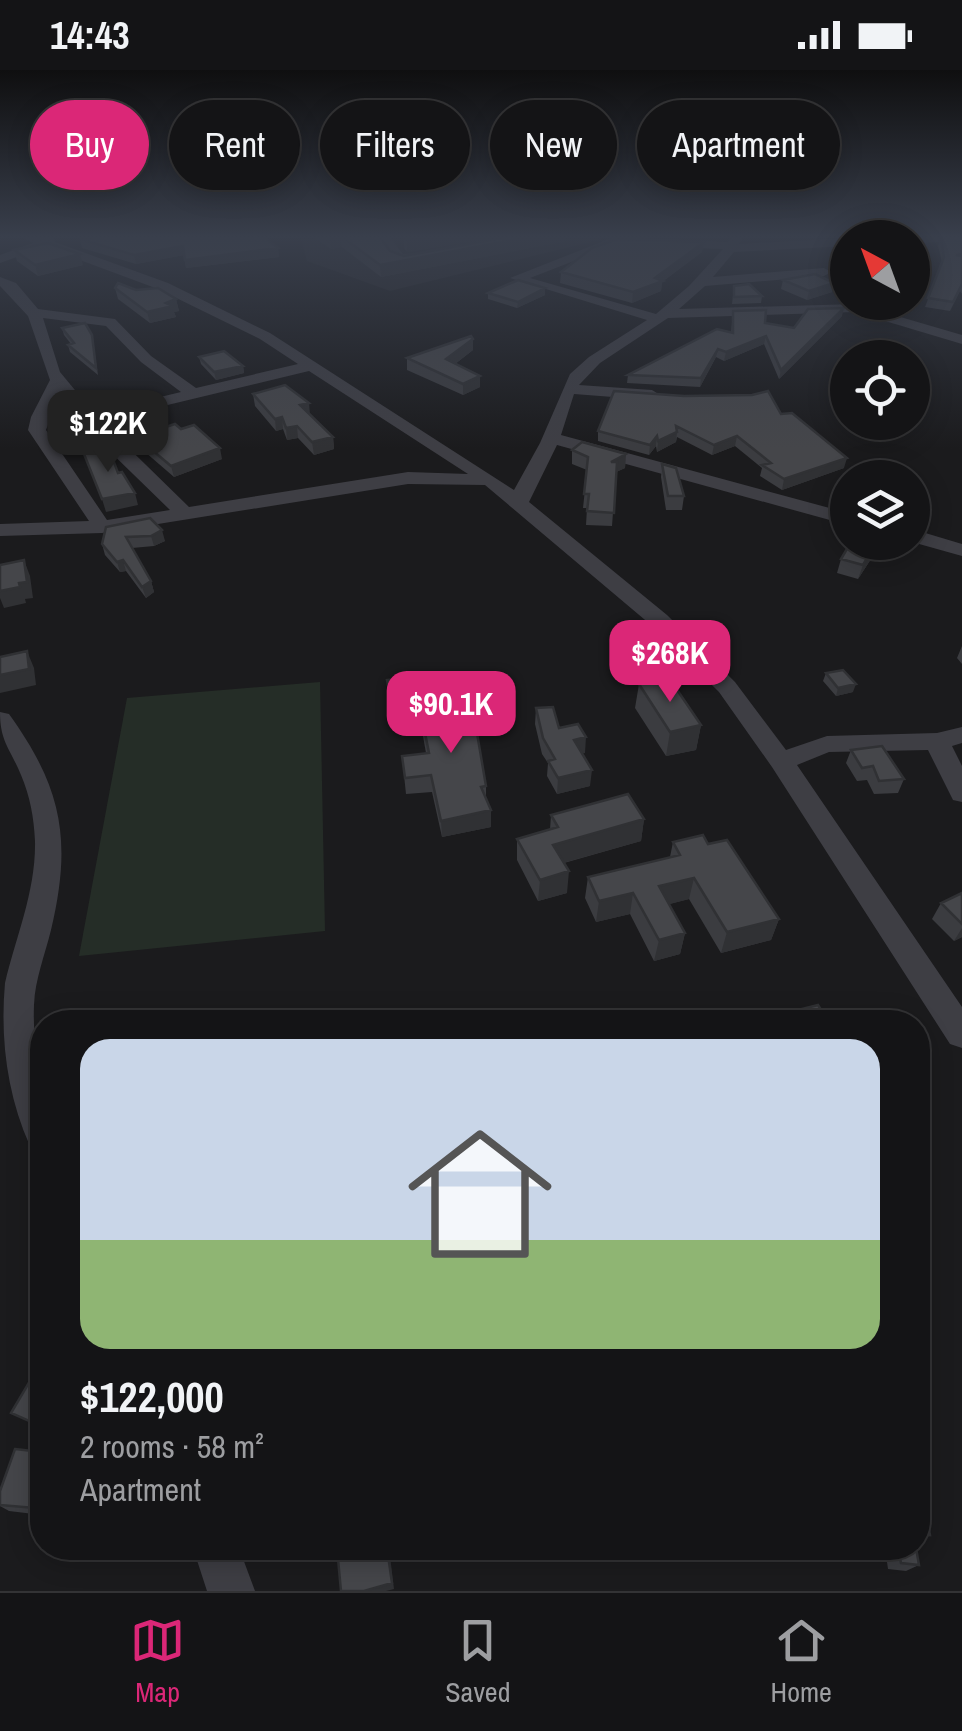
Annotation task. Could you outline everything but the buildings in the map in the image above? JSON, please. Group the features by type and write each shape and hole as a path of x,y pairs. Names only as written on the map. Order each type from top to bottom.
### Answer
{"street":[{"path":"29,307 58,380 90,419 184,513"},
{"path":"206,307 266,336 490,480 672,634 726,687 781,761 962,1034"},
{"path":"628,307 663,316 856,308 962,340"},
{"path":"519,503 525,481 552,438 569,390 582,369 674,307"},
{"path":"33,312 110,322 146,359 191,392"},
{"path":"90,419 313,365"},
{"path":"58,380 38,430 102,526"},
{"path":"569,390 666,396"},
{"path":"552,438 830,514"},
{"path":"0,530 102,526 408,478 490,480"},
{"path":"930,540 962,550"},
{"path":"0,720 28,755 45,802 50,851 46,889 10,988 21,1074 30,1107"},
{"path":"781,761 827,744 950,738 962,794"},
{"path":"220,1560 230,1591"}],"shaded area":[{"path":"320,682 325,931 79,956 127,698"}]}
